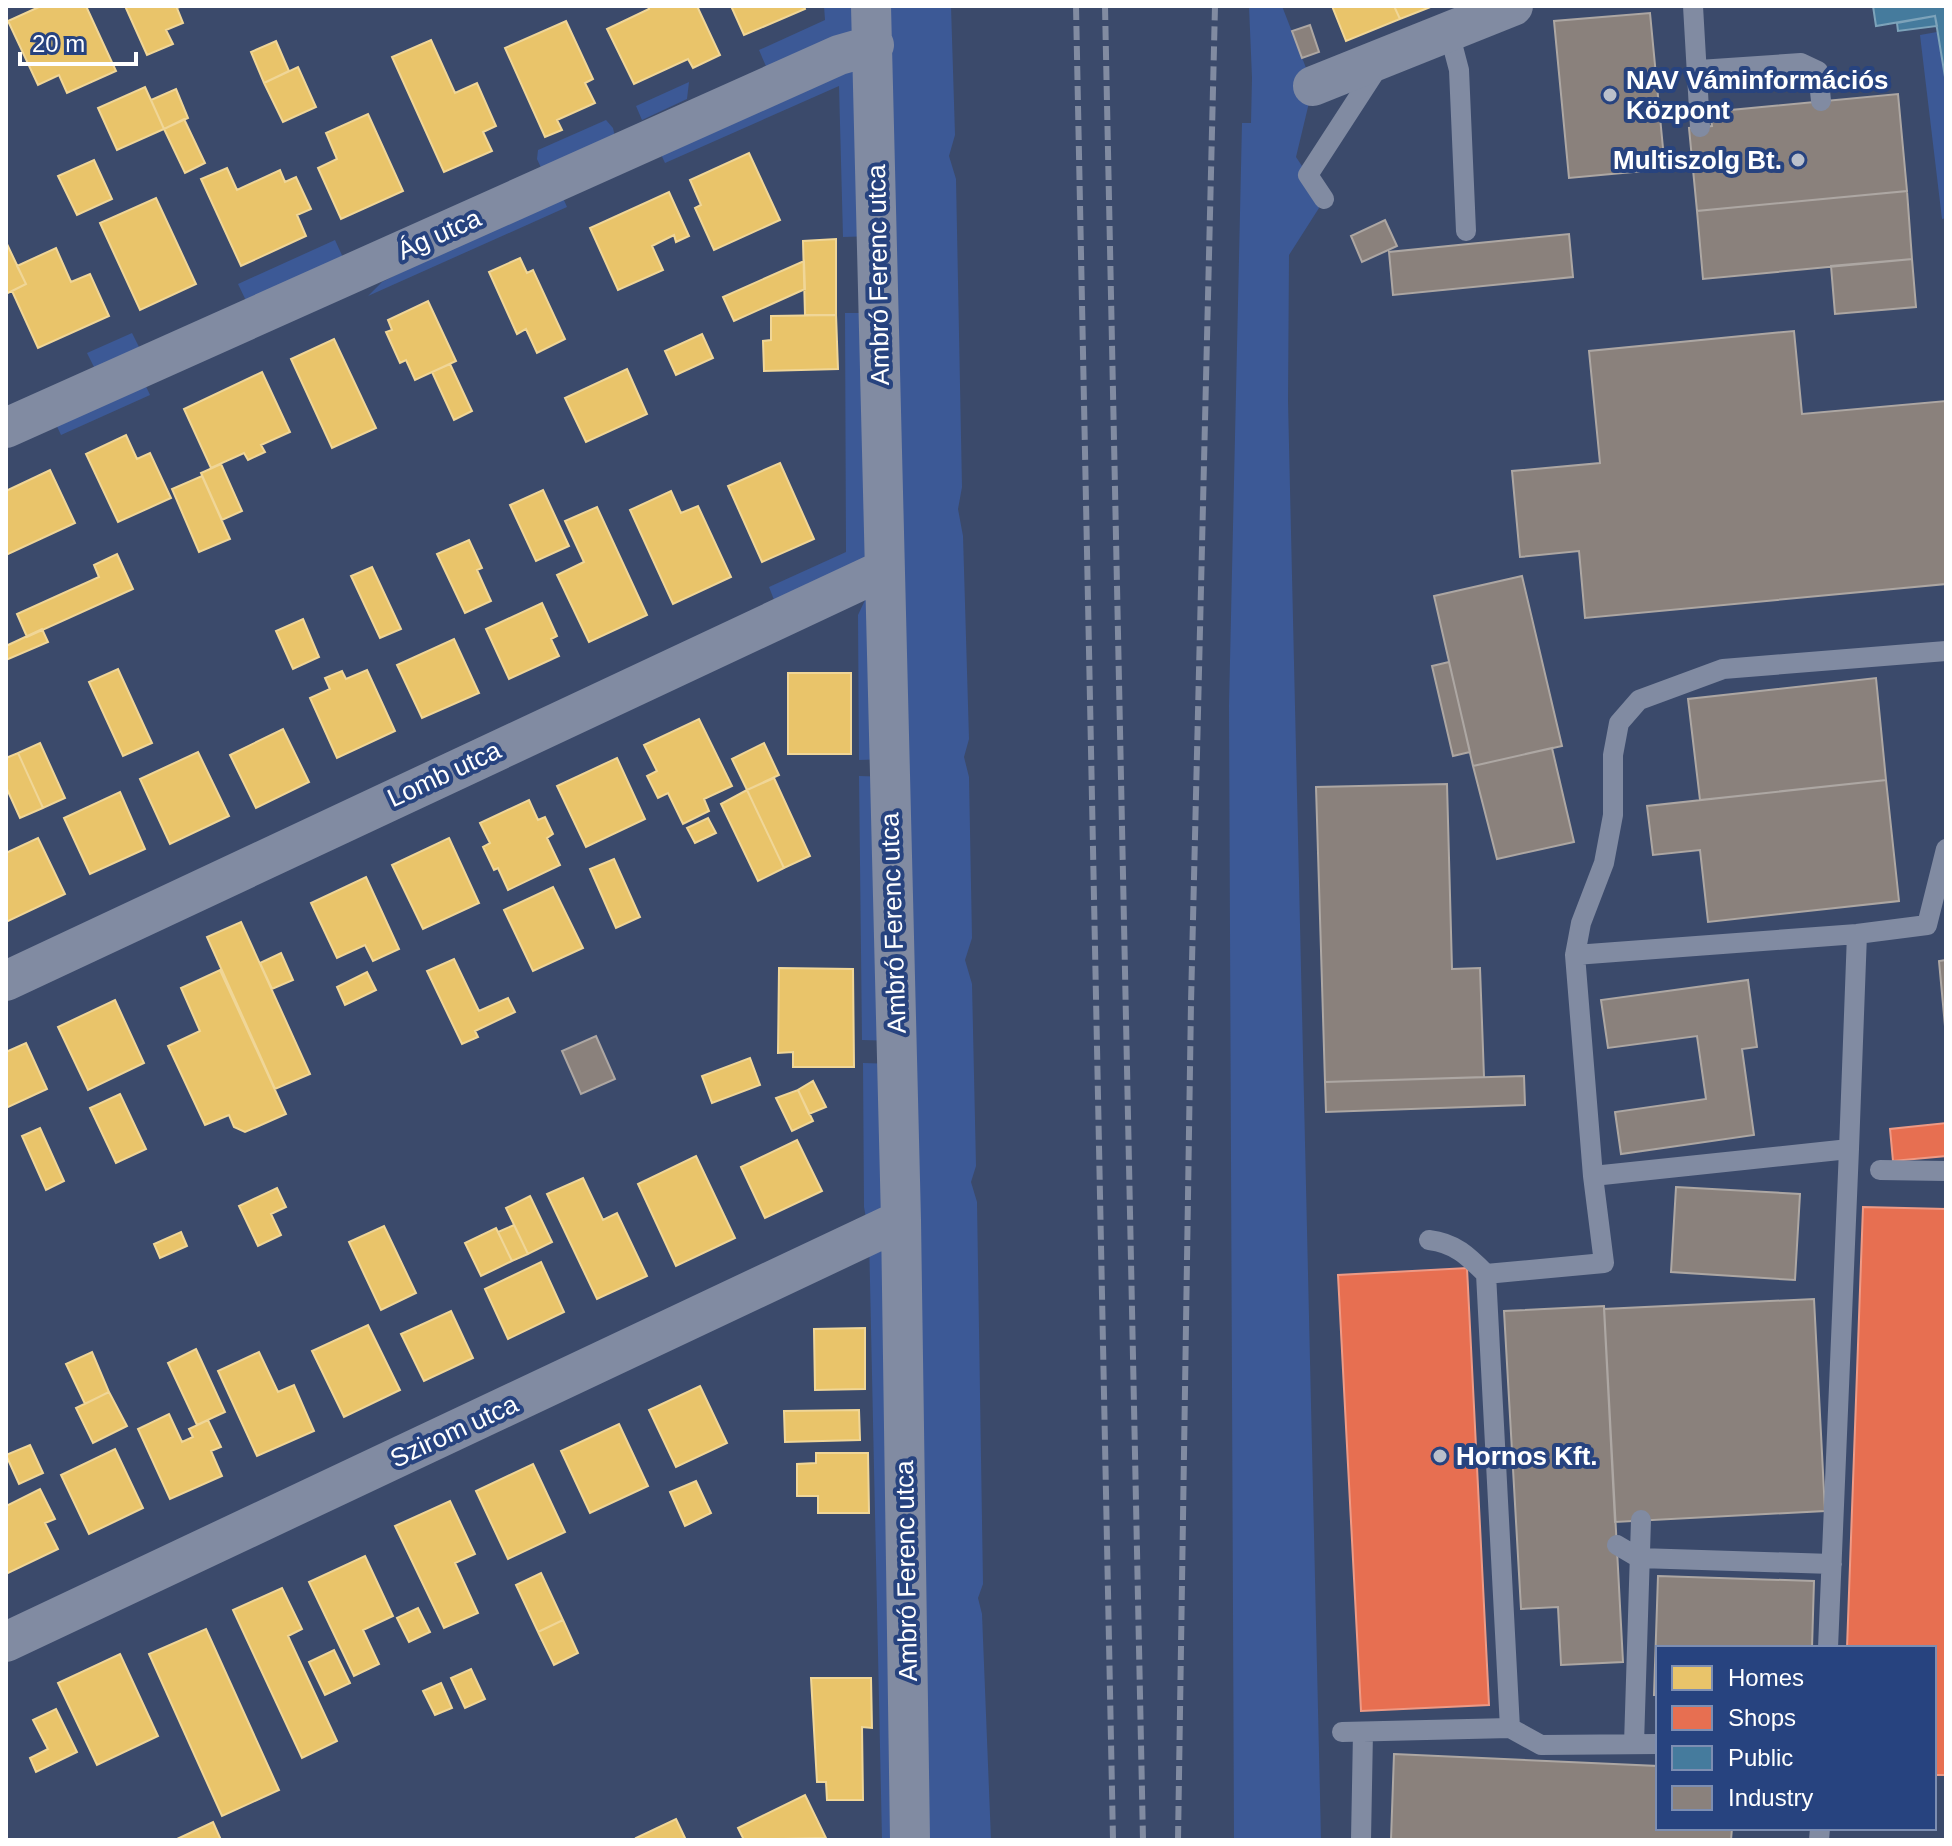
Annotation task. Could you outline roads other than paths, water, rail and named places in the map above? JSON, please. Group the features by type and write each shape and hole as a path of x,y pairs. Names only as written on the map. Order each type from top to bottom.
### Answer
{"street":[{"name":"Ambró Ferenc utca","path":"871,6 901,1220 910,1840"},
{"path":"1313,86 1513,6"},
{"name":"Ág utca","path":"6,428 826,61 874,45"},
{"name":"Lomb utca","path":"6,981 883,570"},
{"name":"Szirom utca","path":"6,1642 901,1220"}],"lane":[{"path":"1693,6 1700,127"},
{"path":"1449,32 1459,70 1466,231"},
{"path":"1324,199 1308,175 1384,57"},
{"path":"1699,70 1801,63 1818,71 1821,101"},
{"path":"1486,1274 1604,1263 1593,1176 1575,955 1581,923 1604,863 1613,815 1613,755 1619,723 1639,700 1723,669 1946,651"},
{"path":"1575,955 1857,934 1927,925 1946,849"},
{"path":"1828,1646 1857,934"},
{"path":"1593,1176 1849,1149"},
{"path":"1880,1170 1946,1171"},
{"path":"1429,1240 1446,1242 1464,1251 1486,1274 1510,1728"},
{"path":"1634,1744 1641,1520"},
{"path":"1617,1545 1639,1558 1832,1564"},
{"path":"1342,1732 1510,1728 1541,1745 1656,1744"},
{"path":"1361,1840 1363,1732"}],"railway":[{"path":"1076,6 1113,1840"},
{"path":"1105,6 1143,1840"},
{"path":"1178,1840 1191,1003 1215,6"}],"place":[{"name":"NAV Váminformációs Központ","path":"1610,95"},
{"name":"Multiszolg Bt.","path":"1798,160"},
{"name":"Hornos Kft.","path":"1440,1456"}]}
